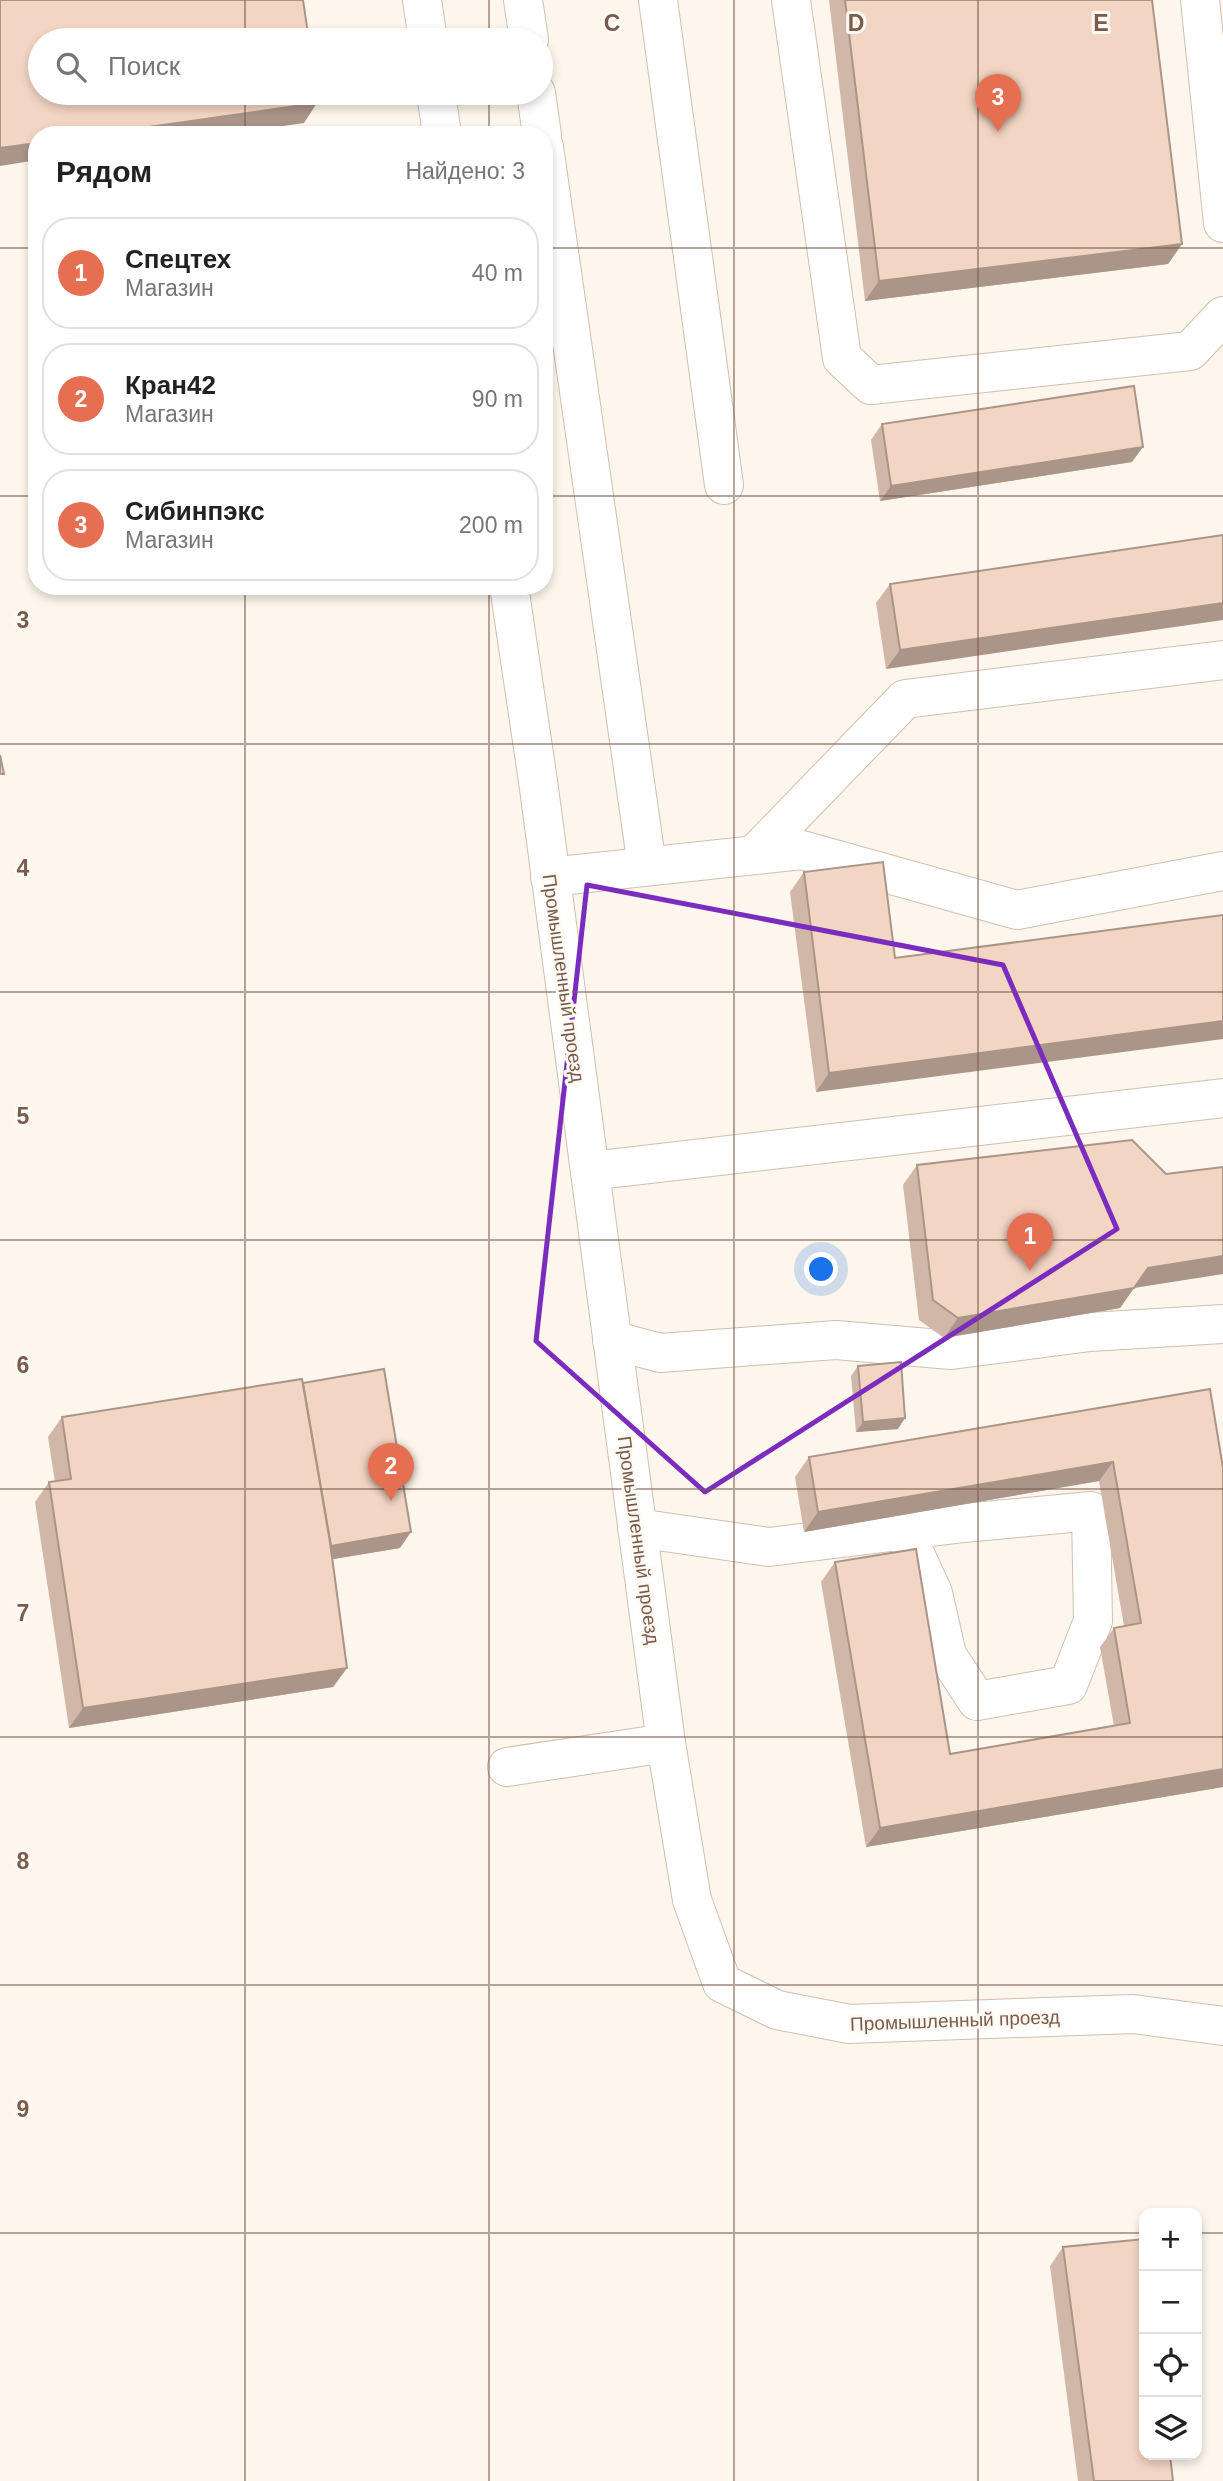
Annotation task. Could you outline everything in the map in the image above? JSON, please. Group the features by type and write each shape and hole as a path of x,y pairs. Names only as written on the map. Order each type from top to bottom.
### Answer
{"lane":[{"path":"422,0 426,28"},
{"path":"523,0 527,28"},
{"path":"658,0 724,485"},
{"path":"791,0 842,358 871,384 1190,351 1223,316"},
{"path":"1200,0 1223,223"},
{"path":"438,105 441,126"},
{"path":"538,105 541,126"},
{"path":"553,211 647,866"},
{"name":"Промышленный проезд","path":"510,595 666,1743 692,1900 722,1983 777,2010 849,2024 1133,2014 1223,2026"},
{"path":"754,855 905,699 1223,660"},
{"path":"550,877 802,850 1017,909 1223,871"},
{"path":"590,1171 1223,1098"},
{"path":"612,1340 660,1353 836,1340 951,1350 1090,1332 1223,1324"},
{"path":"637,1528 769,1547 904,1530 1091,1511 1093,1621 1068,1685 977,1701 947,1655 933,1593 904,1530"},
{"path":"507,1767 666,1743"}],"highlighted area":[{"path":"587,885 1003,965 1117,1229 705,1492 536,1341"}],"building":[{"path":"0,0 303,0 307,28 28,28 28,105 303,105 156,126 28,126 28,144 0,148"},
{"path":"845,0 1152,0 1182,244 879,281"},
{"path":"1134,386 1143,447 891,486 882,424"},
{"path":"1223,535 1223,603 900,650 890,584"},
{"path":"0,755 4,774 0,774"},
{"path":"883,862 895,958 1223,915 1223,1021 829,1073 804,872"},
{"path":"1132,1140 1166,1174 1223,1167 1223,1256 1148,1268 1134,1288 958,1318 933,1300 917,1165"},
{"path":"901,1362 905,1418 863,1422 858,1366"},
{"path":"384,1369 411,1532 331,1546 303,1383"},
{"path":"302,1379 330,1542 347,1668 83,1708 49,1482 71,1479 62,1417"},
{"path":"1210,1389 1223,1468 1223,1769 880,1828 835,1562 916,1549 950,1754 1130,1723 1114,1628 1141,1623 1113,1462 818,1512 809,1457"},
{"path":"1139,2239 1139,2460 1171,2460 1173,2481 1094,2481 1063,2247"}],"place":[{"name":"Сибинпэкс","path":"998,132"},
{"name":"Спецтех","path":"1030,1271"},
{"name":"Кран42","path":"391,1501"}]}
